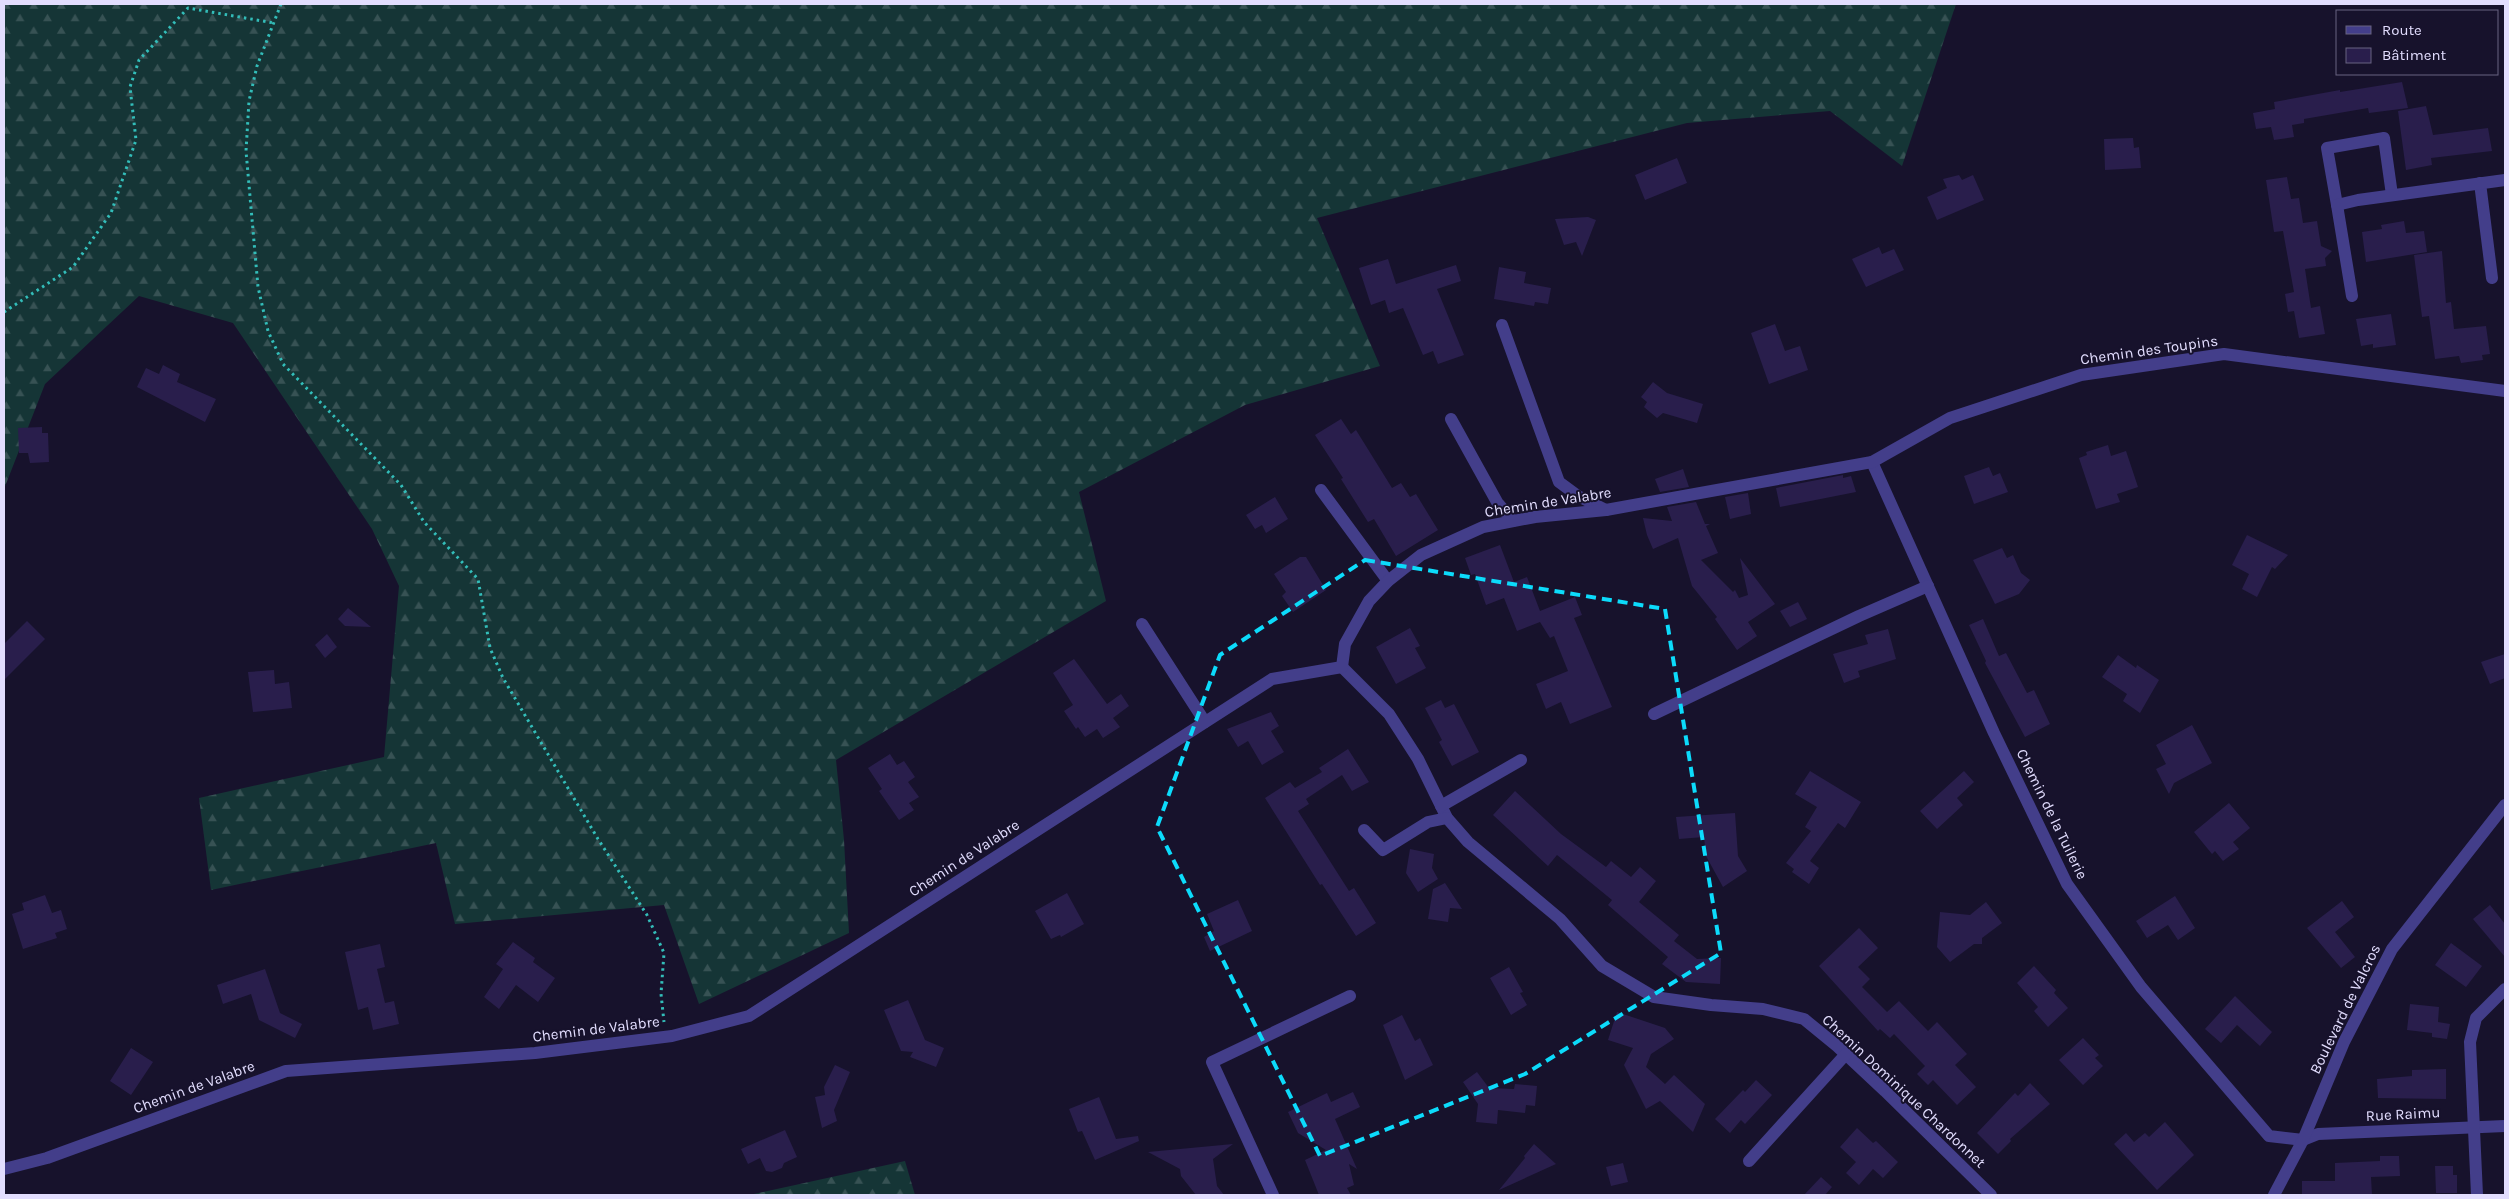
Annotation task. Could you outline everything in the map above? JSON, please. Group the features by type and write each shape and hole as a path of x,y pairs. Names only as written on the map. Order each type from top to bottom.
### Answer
{"street":[{"path":"2352,296 2327,148 2384,138 2392,195"},
{"path":"2338,205 2392,195 2505,180"},
{"path":"2480,183 2492,278"},
{"path":"1502,324 1559,482 1578,496 1606,510"},
{"name":"Chemin des Toupins","path":"1872,462 1950,418 2081,375 2224,354 2505,391"},
{"path":"1451,419 1497,502 1513,521"},
{"name":"Chemin de Valabre","path":"4,1169 47,1158 286,1071 535,1053 667,1036 749,1016 1272,679 1342,667 1345,644 1369,601 1388,582 1421,555 1483,527 1513,521 1606,510 1872,462"},
{"name":"Chemin de la Tuilerie","path":"1872,462 1994,733 2067,884 2141,987 2269,1136 2303,1140"},
{"path":"1321,490 1388,582"},
{"path":"1654,714 1859,616 1928,586"},
{"path":"1142,624 1205,722"},
{"name":"Chemin Dominique Chardonnet","path":"1342,667 1389,714 1418,759 1444,812 1468,842 1560,919 1602,966 1654,997 1712,1005 1763,1009 1804,1019 1846,1054 1991,1195"},
{"path":"1364,830 1383,850 1521,760"},
{"name":"Boulevard de Valcros","path":"2274,1195 2303,1140 2344,1042 2392,949 2505,805"},
{"path":"2477,1195 2470,1042 2476,1018 2505,989"},
{"path":"1273,1195 1212,1062 1350,996"},
{"path":"1748,1161 1846,1054"},
{"name":"Rue Raimu","path":"2303,1140 2318,1134 2505,1126"}],"path":[{"path":"280,4 258,66 249,101 246,151 258,287 268,331 283,364 401,485 424,522 478,579 490,648 503,678 598,839 647,915 664,953 661,994 667,1036"},
{"path":"4,312 73,267 111,213 136,140 130,87 139,60 188,8 274,22"}],"highlighted area":[{"path":"1365,560 1665,609 1721,953 1525,1074 1320,1156 1157,827 1220,655"}],"green space":[{"path":"4,4 1956,4 1902,166 1830,111 1687,123 1317,218 1380,366 1245,405 1079,492 1106,601 836,760 844,840 849,933 699,1004 664,905 455,924 436,843 211,890 199,798 384,757 399,586 372,529 233,323 139,296 45,384 4,489"},
{"path":"905,1161 915,1195 749,1195"}],"building":[{"path":"2402,82 2408,108 2369,113 2368,108 2304,119 2304,123 2292,125 2294,137 2274,140 2271,127 2256,129 2253,113 2275,109 2274,102 2340,90 2340,92"},
{"path":"2426,106 2433,135 2488,128 2492,151 2431,158 2432,165 2406,170 2398,111"},
{"path":"2133,138 2134,148 2139,147 2141,168 2105,170 2104,139"},
{"path":"1677,158 1687,183 1645,200 1635,175"},
{"path":"1959,175 1962,180 1973,175 1984,200 1937,220 1927,197 1947,188 1943,179"},
{"path":"2287,177 2291,199 2299,198 2303,223 2317,221 2321,246 2332,251 2325,258 2326,266 2305,269 2311,308 2320,306 2325,334 2299,338 2294,311 2288,312 2285,294 2294,292 2283,231 2274,232 2266,180"},
{"path":"1588,217 1596,220 1582,256 1576,242 1564,245 1555,219"},
{"path":"2404,221 2406,233 2424,231 2427,252 2366,262 2362,232 2382,229 2381,225"},
{"path":"1879,247 1882,254 1894,249 1904,270 1866,287 1852,259"},
{"path":"2442,251 2446,303 2451,302 2454,329 2486,326 2490,354 2482,355 2483,360 2461,363 2459,356 2435,359 2429,316 2422,317 2414,255"},
{"path":"1388,259 1396,284 1456,265 1461,281 1437,289 1464,355 1438,364 1433,351 1423,355 1403,308 1389,313 1385,300 1371,305 1359,268"},
{"path":"1499,267 1526,272 1524,283 1551,288 1548,304 1535,302 1534,306 1494,299"},
{"path":"2391,314 2396,345 2373,348 2373,344 2361,346 2356,319"},
{"path":"1775,324 1785,351 1800,346 1808,370 1769,384 1751,333"},
{"path":"163,365 180,374 177,382 216,399 205,422 137,387 146,368 159,374"},
{"path":"1653,382 1667,393 1703,404 1697,423 1663,413 1657,418 1644,407 1647,402 1641,397"},
{"path":"1341,419 1351,434 1356,430 1392,488 1401,483 1410,497 1416,494 1438,530 1396,556 1374,519 1368,522 1341,479 1343,478 1315,435"},
{"path":"42,427 42,433 48,433 49,462 30,463 28,453 19,453 18,428"},
{"path":"2108,445 2111,456 2126,451 2138,487 2117,494 2120,502 2096,509 2079,458 2087,455 2086,452"},
{"path":"1989,467 1993,476 2000,473 2008,492 1974,504 1964,476"},
{"path":"1683,469 1689,487 1660,492 1655,479"},
{"path":"1843,475 1843,478 1851,476 1856,492 1780,507 1776,488"},
{"path":"1748,493 1751,514 1730,519 1725,497"},
{"path":"1275,497 1288,519 1266,533 1262,525 1255,529 1246,515"},
{"path":"1696,502 1705,524 1710,524 1706,526 1718,553 1701,560 1733,592 1735,590 1739,598 1748,595 1740,558 1775,604 1748,622 1757,636 1737,650 1715,619 1717,617 1692,586 1678,538 1653,549 1647,535 1643,518 1672,521 1667,507"},
{"path":"2247,535 2288,555 2275,569 2272,567 2257,597 2242,589 2249,574 2232,565"},
{"path":"1500,545 1514,582 1527,577 1540,611 1575,597 1582,615 1574,618 1612,707 1570,724 1561,702 1546,709 1536,684 1568,671 1554,636 1550,638 1540,622 1517,631 1504,598 1486,605 1475,574 1471,575 1465,558"},
{"path":"2002,548 2007,558 2013,555 2021,573 2030,580 2019,594 1995,604 1973,560"},
{"path":"1300,557 1306,557 1326,590 1293,612 1282,596 1286,592 1274,574"},
{"path":"1798,602 1807,619 1790,627 1780,611"},
{"path":"348,608 371,627 345,626 338,619"},
{"path":"1983,619 1999,656 2006,653 2027,693 2034,690 2050,724 2025,737 1985,663 1986,661 1969,625"},
{"path":"27,621 45,639 4,680 4,644"},
{"path":"1410,628 1420,646 1415,648 1426,668 1396,684 1376,647"},
{"path":"1888,629 1896,659 1858,671 1860,677 1844,683 1833,654 1868,644 1865,635"},
{"path":"327,634 337,647 325,658 315,645"},
{"path":"2505,654 2505,678 2490,684 2481,662"},
{"path":"2118,655 2136,668 2137,665 2159,680 2140,713 2123,701 2127,694 2102,677"},
{"path":"1074,659 1107,704 1121,694 1129,706 1113,718 1120,727 1103,738 1097,729 1085,737 1078,727 1076,729 1064,711 1073,705 1053,673"},
{"path":"274,670 275,684 289,682 292,708 253,712 248,672"},
{"path":"1441,700 1445,708 1454,704 1479,752 1452,766 1439,742 1442,740 1425,708"},
{"path":"1271,712 1279,726 1271,731 1284,752 1262,765 1248,741 1238,747 1227,729"},
{"path":"2192,725 2212,763 2174,783 2169,794 2156,769 2166,764 2156,745"},
{"path":"1348,749 1369,782 1352,791 1342,775 1306,799 1309,804 1298,811 1349,891 1354,888 1376,923 1356,936 1322,884 1320,885 1265,798 1290,782 1295,788 1322,772 1319,768"},
{"path":"890,754 897,765 904,761 915,777 908,782 919,797 909,803 914,810 899,820 879,791 882,789 868,768"},
{"path":"1810,771 1861,802 1845,828 1838,823 1810,861 1819,868 1809,884 1792,872 1794,869 1786,863 1811,831 1805,827 1817,807 1795,794"},
{"path":"1964,771 1974,782 1957,798 1963,805 1937,829 1920,811"},
{"path":"1515,791 1561,834 1606,867 1611,861 1631,877 1640,867 1656,881 1639,902 1679,935 1674,941 1697,959 1721,958 1720,984 1686,982 1662,964 1668,957 1608,905 1612,900 1557,855 1548,866 1493,815"},
{"path":"2229,803 2250,828 2233,842 2239,849 2223,861 2215,851 2212,854 2194,832"},
{"path":"1735,813 1738,856 1747,871 1723,887 1706,856 1704,837 1679,839 1676,817"},
{"path":"1410,849 1434,854 1432,868 1438,879 1418,892 1406,873"},
{"path":"1445,883 1462,909 1450,908 1448,922 1428,919 1433,889"},
{"path":"1067,893 1084,924 1061,937 1060,935 1051,939 1035,911"},
{"path":"45,895 52,913 61,910 67,929 55,933 57,938 23,949 12,914 24,910 22,903"},
{"path":"2175,896 2195,928 2178,940 2168,925 2147,938 2136,921"},
{"path":"1238,900 1252,931 1210,951 1204,937 1214,931 1207,914"},
{"path":"2342,901 2354,917 2335,932 2355,957 2341,968 2307,928"},
{"path":"1986,902 2002,923 1982,938 1982,944 1974,944 1950,962 1937,947 1940,912 1970,915"},
{"path":"2490,905 2505,924 2505,957 2473,919"},
{"path":"1859,928 1878,948 1858,967 1870,979 1862,987 1887,1012 1899,1001 1928,1031 1937,1022 1967,1054 1955,1065 1976,1087 1957,1105 1933,1080 1928,1085 1917,1074 1925,1066 1894,1034 1890,1038 1880,1029 1878,1031 1819,966"},
{"path":"513,942 535,958 533,962 555,978 538,1002 516,985 499,1009 484,997 503,969 496,964"},
{"path":"2451,943 2482,966 2466,987 2435,965"},
{"path":"380,944 385,967 377,969 385,1003 394,1001 399,1024 373,1030 368,1007 358,1010 345,952"},
{"path":"2034,966 2056,990 2054,993 2068,1008 2048,1027 2034,1011 2038,1007 2017,983"},
{"path":"1509,967 1523,992 1520,993 1527,1005 1511,1015 1490,978"},
{"path":"265,969 280,1013 302,1024 295,1038 259,1020 251,994 223,1004 217,985"},
{"path":"2235,996 2272,1032 2260,1046 2237,1025 2221,1043 2205,1029"},
{"path":"908,1000 925,1040 944,1048 936,1067 910,1057 913,1052 901,1051 884,1010"},
{"path":"2410,1004 2439,1007 2438,1022 2450,1024 2447,1039 2432,1037 2432,1033 2407,1030"},
{"path":"1617,1012 1665,1028 1674,1039 1651,1054 1646,1067 1665,1084 1674,1075 1705,1104 1693,1132 1660,1101 1646,1109 1624,1065 1633,1048 1608,1040"},
{"path":"1402,1015 1415,1041 1420,1038 1433,1065 1405,1080 1383,1025"},
{"path":"2083,1038 2099,1055 2095,1058 2103,1066 2083,1085 2059,1060"},
{"path":"131,1048 153,1062 131,1095 110,1081"},
{"path":"835,1065 850,1072 834,1110 837,1121 822,1128 815,1097 825,1095 824,1087"},
{"path":"2446,1069 2446,1099 2378,1098 2377,1079 2412,1076 2412,1070"},
{"path":"1477,1072 1489,1088 1514,1089 1515,1084 1537,1086 1535,1106 1526,1105 1525,1113 1498,1110 1497,1124 1476,1122 1478,1104 1463,1082"},
{"path":"1756,1080 1772,1095 1745,1124 1741,1120 1730,1133 1715,1119 1743,1090 1745,1092"},
{"path":"2030,1083 2050,1104 2010,1139 2011,1141 1998,1154 1977,1133 2015,1093 2018,1096"},
{"path":"1353,1092 1360,1107 1335,1119 1357,1169 1349,1164 1354,1185 1347,1188 1351,1195 1319,1195 1305,1160 1326,1150 1298,1133 1288,1112 1327,1093 1331,1102"},
{"path":"1099,1097 1116,1139 1138,1136 1139,1141 1095,1160 1082,1131 1078,1132 1069,1109"},
{"path":"2165,1122 2194,1155 2157,1190 2114,1144 2126,1133 2134,1142 2145,1133 2149,1137"},
{"path":"1857,1128 1873,1143 1876,1141 1898,1162 1883,1178 1873,1169 1859,1185 1846,1173 1856,1162 1840,1147"},
{"path":"785,1130 797,1157 784,1163 782,1168 772,1172 766,1171 760,1158 748,1164 741,1149"},
{"path":"1233,1144 1213,1159 1217,1186 1224,1195 1196,1195 1181,1176 1180,1169 1148,1152"},
{"path":"1534,1144 1556,1164 1499,1190 1525,1158 1524,1156"},
{"path":"2380,1156 2399,1156 2400,1176 2371,1177 2372,1195 2302,1195 2302,1181 2335,1181 2335,1163 2380,1161"},
{"path":"1623,1163 1628,1182 1611,1186 1606,1167"},
{"path":"2435,1166 2453,1166 2453,1175 2457,1175 2457,1193 2436,1193"},
{"path":"1821,1177 1832,1187 1825,1195 1804,1195"}]}
